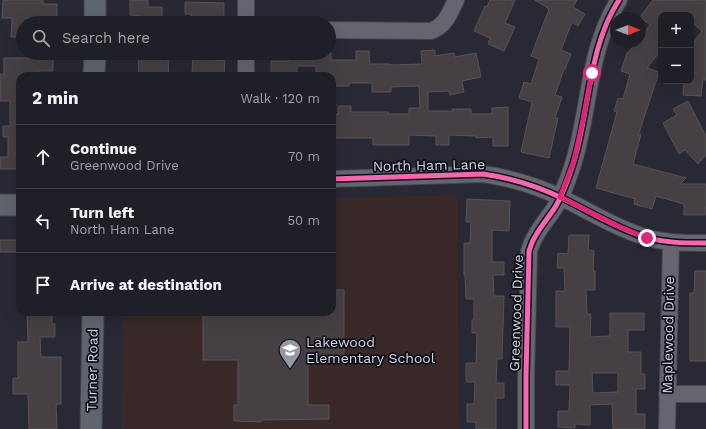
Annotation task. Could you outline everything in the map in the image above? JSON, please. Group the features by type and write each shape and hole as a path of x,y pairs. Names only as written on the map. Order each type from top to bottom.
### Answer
{"main road":[{"path":"95,0 95,16"},
{"path":"94,72 95,60"},
{"path":"0,205 16,205"},
{"name":"Turner Road","path":"91,429 92,316"}],"street":[{"path":"246,0 246,16"},
{"path":"336,30 431,31 437,29 448,18 456,0"},
{"name":"Greenwood Drive","path":"526,429 529,251 535,237 560,197 574,161 592,73 603,33 619,0"},
{"path":"246,60 246,72"},
{"name":"North Ham Lane","path":"336,179 483,174 506,177 523,182 560,197 620,227 644,237 671,242 706,243"},
{"name":"Maplewood Drive","path":"667,429 671,242"},
{"path":"667,394 706,394"}],"shaded area":[{"name":"Lakewood Elementary School","path":"457,195 458,429 121,429 123,316 336,316 336,198"}],"building":[{"path":"3,0 43,0 43,4 57,4 57,16 16,16 16,37 11,37 12,18 2,18"},
{"path":"130,0 148,0 148,7 162,7 162,16 130,15"},
{"path":"490,0 515,0 505,23 515,27 504,51 488,44 490,38 474,31 485,6 487,7"},
{"path":"535,0 577,0 573,7 585,14 578,26 572,22 561,50 571,54 555,95 562,97 555,118 558,118 549,158 521,152 532,102 519,98 524,82 531,84 539,59 531,56 549,9"},
{"path":"653,0 706,0 706,81 703,78 701,96 683,95 684,84 694,84 694,42 702,31 694,24 694,12 658,12 658,54 647,68 658,72 658,75 638,136 641,134 633,164 686,178 680,184 706,184 705,215 684,215 684,204 656,196 652,209 634,204 635,199 596,188 617,112 614,111 618,98 623,99 630,74 621,71 627,53 632,48 646,48 646,30 650,25 646,22 646,12 644,12"},
{"path":"185,2 224,3 224,16 191,16 191,14 185,14"},
{"path":"435,50 435,56 454,53 455,57 476,53 481,77 462,81 464,92 450,95 449,91 428,92 428,111 471,109 471,114 492,114 492,108 508,107 508,146 493,146 493,137 476,138 476,136 449,135 449,145 436,145 436,136 409,135 409,145 373,145 373,138 336,138 336,114 338,114 338,106 351,106 351,112 388,112 388,114 409,114 409,108 420,108 419,86 391,87 391,92 372,92 372,83 349,83 349,86 336,86 336,72 316,72 316,66 297,66 297,72 271,72 271,61 356,60 356,51 369,51 370,64 422,64 421,51"},
{"path":"4,58 16,58 16,60 53,60 53,71 16,72 16,169 0,169 0,157 8,157 8,137 3,137 3,126 10,126 10,101 0,101 0,74 4,75"},
{"path":"138,60 168,60 169,72 139,72"},
{"path":"193,60 225,60 224,72 192,72"},
{"path":"688,101 706,136 706,155 698,164 685,150 679,154 663,123 677,115 673,109"},
{"path":"467,199 510,201 509,231 492,230 492,262 504,262 504,275 493,275 494,296 504,296 502,359 497,359 496,383 504,383 504,398 496,398 496,429 476,429 476,422 467,422 467,404 474,404 475,382 466,382 466,363 476,363 477,333 472,333 472,320 474,320 474,299 466,299 464,275 464,243 470,243 471,222 466,222"},
{"path":"569,235 589,235 588,250 594,251 593,271 595,271 595,290 586,290 587,314 591,314 590,337 610,336 610,313 644,313 644,330 628,330 628,352 641,352 641,374 645,374 645,389 636,389 636,414 645,414 645,429 613,429 612,404 590,405 590,425 575,424 575,428 558,427 558,411 569,411 570,385 556,385 556,371 569,371 570,327 556,327 556,291 565,291 564,268 557,268 558,253 568,254","holes":["592,373 618,373 618,392 593,393"]},
{"path":"0,240 16,240 16,252 0,252"},
{"path":"695,271 706,271 706,361 690,361 690,293 694,293"},
{"path":"336,290 344,290 344,360 308,360 308,405 329,405 329,419 261,420 261,422 234,421 234,405 238,405 238,360 203,360 203,316 336,316"},
{"path":"27,316 52,316 52,324 55,324 55,337 40,337 41,357 61,357 61,404 56,404 57,429 29,429 28,394 13,394 13,378 18,378 18,342 28,342"}],"cycle path":[{"path":"526,429 529,251 537,233 557,204 568,180 579,141 595,58 601,38 619,0"},
{"path":"336,179 483,174 514,180 543,190 642,236 682,243 706,243"}],"place":[{"name":"Lakewood Elementary School","path":"290,370"}],"route":[{"path":"592,73 574,161 560,197 620,227 647,238"}]}
